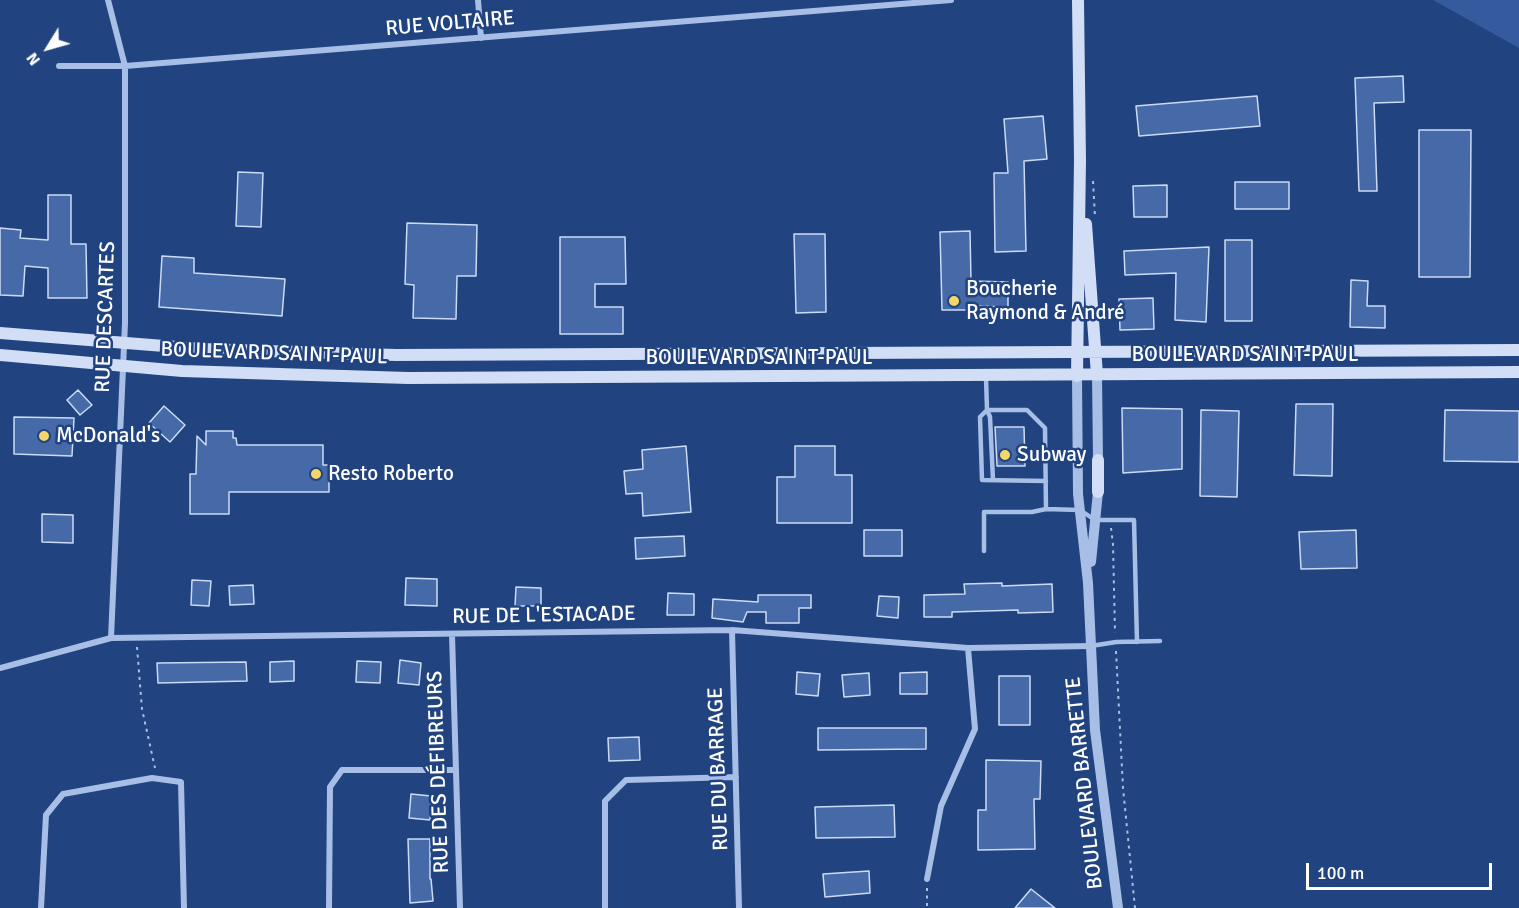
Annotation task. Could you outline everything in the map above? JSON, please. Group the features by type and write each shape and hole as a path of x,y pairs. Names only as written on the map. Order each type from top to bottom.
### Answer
{"main road":[{"name":"BOULEVARD BARRETTE","path":"1077,376 1080,160 1078,0"},
{"name":"BOULEVARD BARRETTE","path":"1080,160 1096,375"},
{"name":"BOULEVARD SAINT-PAUL","path":"0,333 254,352 407,355 1519,350"},
{"name":"BOULEVARD SAINT-PAUL","path":"0,355 122,366 284,375 408,378 1519,372"},
{"name":"BOULEVARD BARRETTE","path":"1098,460 1098,492"}],"street":[{"name":"RUE DESCARTES","path":"108,0 125,66 124,343 111,638"},
{"path":"478,0 481,38"},
{"name":"RUE VOLTAIRE","path":"59,66 125,66 951,0"},
{"name":"BOULEVARD BARRETTE","path":"1096,375 1098,460"},
{"name":"BOULEVARD BARRETTE","path":"1077,376 1080,510 1088,583 1095,730 1118,908"},
{"name":"BOULEVARD BARRETTE","path":"1088,583 1098,492"},
{"name":"RUE DE L'ESTACADE","path":"0,668 111,638 732,630 968,648 1091,646"},
{"name":"RUE DU BARRAGE","path":"732,630 739,908"},
{"name":"RUE DES DÉFIBREURS","path":"452,634 460,908"},
{"path":"927,879 941,806 975,729 968,648"},
{"path":"329,908 330,787 342,770 455,770"},
{"path":"604,908 605,801 619,786 626,780 735,777"},
{"path":"41,908 46,815 63,794 152,778 181,782 184,908"}],"lane":[{"path":"986,376 993,480"},
{"path":"1046,482 982,480 980,417 987,410 1027,410 1045,428 1046,482 1046,509"},
{"path":"984,551 984,512 1080,510 1095,520 1134,520 1137,642"},
{"path":"1091,646 1116,642 1160,641"}],"path":[{"path":"1093,177 1096,219"},
{"path":"1112,536 1115,632"},
{"path":"137,638 142,710 158,779"},
{"name":"BOULEVARD BARRETTE","path":"1116,652 1123,788 1135,908"},
{"path":"927,879 927,908"}],"shaded area":[{"path":"1433,0 1519,0 1519,48"}],"building":[{"path":"1403,76 1404,102 1374,103 1377,191 1359,191 1355,78"},
{"path":"1257,96 1260,126 1139,136 1136,106"},
{"path":"1043,116 1047,159 1024,161 1026,251 995,252 994,173 1008,173 1004,119"},
{"path":"1419,130 1471,130 1470,277 1419,277"},
{"path":"238,172 263,173 261,227 236,226"},
{"path":"1235,182 1289,182 1289,209 1235,209"},
{"path":"1167,185 1167,217 1134,217 1133,186"},
{"path":"48,195 71,195 71,244 86,244 87,298 48,298 48,268 25,266 23,296 0,295 0,228 21,230 20,238 48,240"},
{"path":"407,223 477,225 476,276 457,276 456,319 413,318 414,285 405,284"},
{"path":"970,231 971,281 1008,282 1008,307 972,306 972,310 942,310 940,232"},
{"path":"794,234 825,234 826,312 796,313"},
{"path":"560,237 625,237 626,284 595,284 595,307 623,307 623,334 560,334"},
{"path":"1225,240 1252,240 1252,321 1225,321"},
{"path":"1209,247 1206,322 1175,320 1176,273 1125,275 1124,251"},
{"path":"162,256 194,258 194,273 285,279 282,316 159,307"},
{"path":"1351,280 1368,281 1367,306 1385,306 1385,328 1350,327"},
{"path":"1153,298 1154,329 1120,330 1119,299"},
{"path":"78,390 92,405 80,415 67,400"},
{"path":"1296,404 1333,404 1332,476 1294,475"},
{"path":"164,406 185,425 170,442 149,423"},
{"path":"1122,408 1182,409 1182,469 1123,473"},
{"path":"1201,410 1239,411 1237,497 1200,496"},
{"path":"1445,410 1519,411 1519,462 1444,461"},
{"name":"McDonald's","path":"14,417 74,418 72,456 14,454"},
{"path":"995,427 1024,427 1025,466 997,466"},
{"path":"206,431 233,431 233,438 236,438 237,445 323,445 323,465 329,465 329,492 229,492 229,514 190,514 190,474 196,474 197,436 206,445"},
{"path":"686,446 691,512 643,516 642,493 626,494 624,471 643,469 642,450"},
{"path":"795,446 835,446 835,475 852,475 852,523 777,523 777,477 795,477"},
{"path":"42,514 73,515 73,543 42,542"},
{"path":"864,530 902,530 902,556 864,556"},
{"path":"1356,530 1357,568 1301,569 1299,532"},
{"path":"684,536 685,556 636,559 635,538"},
{"path":"406,578 437,579 437,606 405,605"},
{"path":"192,580 211,581 209,606 191,605"},
{"path":"1002,583 1002,586 1052,584 1053,612 1018,613 1018,610 952,612 952,617 924,617 924,595 965,594 964,584"},
{"path":"253,585 254,604 230,605 229,586"},
{"path":"516,587 541,588 541,606 515,606"},
{"path":"668,593 694,594 694,615 667,615"},
{"path":"758,595 811,595 811,608 799,608 799,623 766,623 766,612 747,612 743,622 712,618 713,599 758,602"},
{"path":"879,596 899,597 898,618 877,616"},
{"path":"400,660 421,663 419,685 398,683"},
{"path":"294,661 294,681 270,682 270,662"},
{"path":"357,661 381,662 380,683 356,682"},
{"path":"246,662 247,681 158,683 157,663"},
{"path":"797,672 820,674 818,696 796,694"},
{"path":"927,672 927,694 900,694 900,673"},
{"path":"869,673 870,695 844,697 842,675"},
{"path":"999,676 1030,676 1030,725 999,725"},
{"path":"818,728 926,728 926,749 818,750"},
{"path":"639,737 640,760 609,761 608,738"},
{"path":"986,760 1041,761 1040,799 1034,799 1035,849 978,850 978,810 986,810"},
{"path":"411,794 431,796 430,820 409,818"},
{"path":"894,805 895,837 816,838 815,807"},
{"path":"408,839 430,839 430,879 433,901 410,903"},
{"path":"869,871 870,893 825,897 823,874"},
{"path":"1031,889 1055,908 1015,908"}],"place":[{"name":"Boucherie Raymond & André","path":"954,301"},
{"name":"McDonald's","path":"44,436"},
{"name":"Subway","path":"1005,455"},
{"name":"Resto Roberto","path":"316,474"}]}
